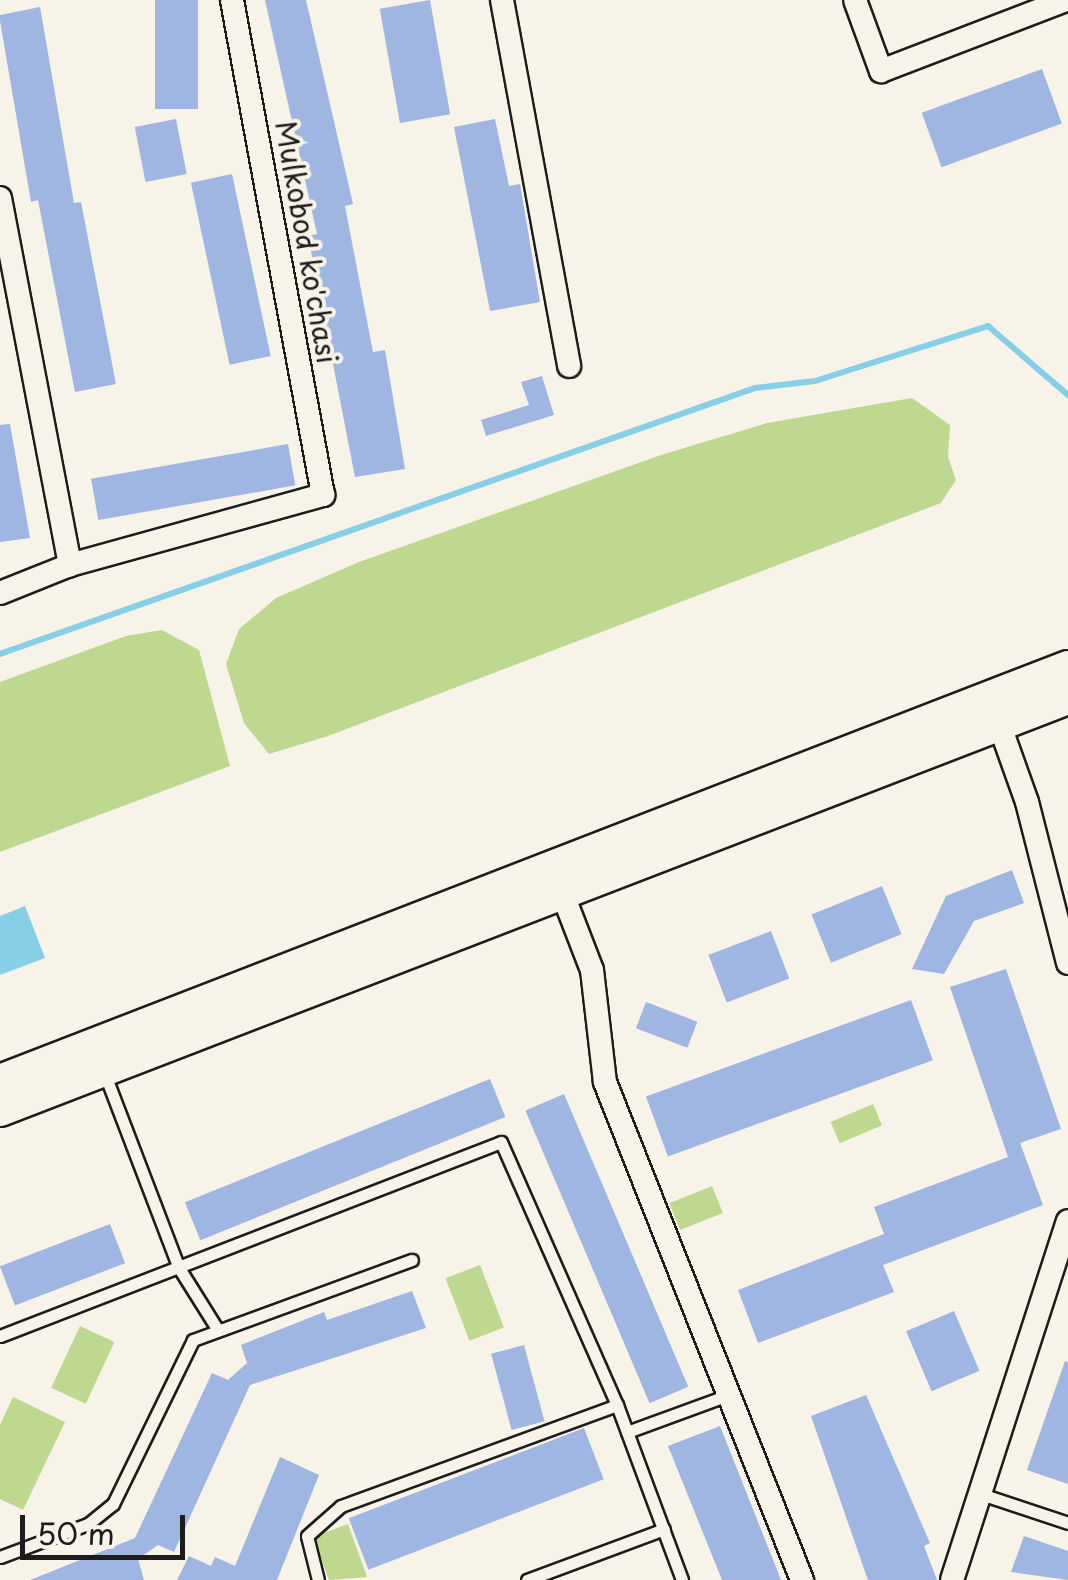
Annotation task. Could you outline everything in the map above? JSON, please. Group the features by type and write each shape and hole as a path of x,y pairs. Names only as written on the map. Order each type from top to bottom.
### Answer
{"main road":[{"path":"0,1110 99,1057 995,711 1068,667"},
{"path":"995,711 1068,698"},
{"path":"0,1081 99,1057"}],"street":[{"name":"Mulkobod ko'chasi","path":"70,566 323,496 232,0"},
{"path":"502,0 569,366"},
{"path":"855,0 882,71 1066,0"},
{"path":"0,198 70,566 0,593"},
{"path":"995,711 1027,802 1066,948"},
{"path":"558,881 592,970 604,1082 802,1580"},
{"path":"952,1580 1068,1221"}],"lane":[{"path":"99,1057 180,1268 216,1326"},
{"path":"0,1336 501,1142 617,1405 682,1580"},
{"path":"0,1557 88,1524 113,1504 194,1340 216,1326 412,1260"},
{"path":"628,1432 728,1395"},
{"path":"318,1580 307,1536 341,1506 617,1405"},
{"path":"981,1494 1068,1523"},
{"path":"527,1580 664,1529"}],"green space":[{"path":"912,398 950,425 948,457 956,480 941,503 328,736 269,754 244,723 226,664 239,629 276,598 359,562 661,455 767,423"},
{"path":"162,630 199,650 230,766 0,852 0,682 126,636"},
{"path":"873,1104 882,1125 840,1143 831,1122"},
{"path":"712,1186 723,1213 680,1230 669,1203"},
{"path":"480,1265 504,1328 469,1341 445,1278"},
{"path":"80,1326 114,1342 86,1404 51,1388"},
{"path":"13,1397 65,1422 23,1510 0,1499 0,1425"},
{"path":"348,1524 367,1577 329,1580 313,1537"}],"water":[{"path":"25,906 45,958 0,975 0,916"}],"building":[{"path":"155,0 198,0 198,109 155,109"},
{"path":"265,0 306,0 353,204 345,206 373,352 385,350 405,469 355,477 308,236 317,234"},
{"path":"430,0 450,114 400,123 380,9"},
{"path":"40,7 74,203 81,202 116,384 75,392 38,200 31,202 0,21 0,15"},
{"path":"1042,69 1062,124 942,167 922,113"},
{"path":"176,119 187,174 145,182 135,127"},
{"path":"495,119 509,186 520,184 540,302 490,311 454,127"},
{"path":"232,174 271,356 230,365 191,183"},
{"path":"542,376 554,415 486,436 481,420 529,405 521,382"},
{"path":"10,424 30,538 0,542 0,425"},
{"path":"288,444 295,485 98,520 91,479"},
{"path":"1012,870 1024,903 974,921 944,974 912,969 946,896"},
{"path":"882,886 901,934 831,963 812,914"},
{"path":"771,931 789,979 727,1003 708,955"},
{"path":"1006,969 1061,1129 1020,1143 1043,1205 883,1265 894,1292 758,1343 738,1290 884,1234 874,1207 1008,1157 950,987"},
{"path":"911,1000 933,1060 668,1157 646,1096"},
{"path":"646,1002 697,1022 687,1048 636,1028"},
{"path":"490,1079 505,1117 200,1240 185,1202"},
{"path":"564,1094 688,1387 650,1403 525,1110"},
{"path":"110,1224 125,1263 15,1305 0,1266"},
{"path":"412,1291 426,1328 250,1385 174,1552 158,1545 138,1559 144,1580 30,1580 135,1538 212,1373 228,1380 247,1363 241,1345 324,1312 327,1320"},
{"path":"954,1311 979,1371 932,1391 906,1331"},
{"path":"524,1345 544,1421 512,1430 491,1354"},
{"path":"1065,1361 1068,1362 1068,1484 1027,1470"},
{"path":"866,1395 930,1543 924,1546 937,1580 868,1580 811,1416"},
{"path":"720,1426 781,1580 722,1580 668,1446"},
{"path":"584,1428 604,1479 368,1570 349,1518"},
{"path":"280,1457 319,1475 277,1580 177,1580 189,1556 211,1566 215,1557 235,1566"},
{"path":"1024,1536 1068,1551 1068,1580 1011,1572"}],"waterway":[{"path":"0,654 755,388 815,381 988,326 1068,395"}]}
